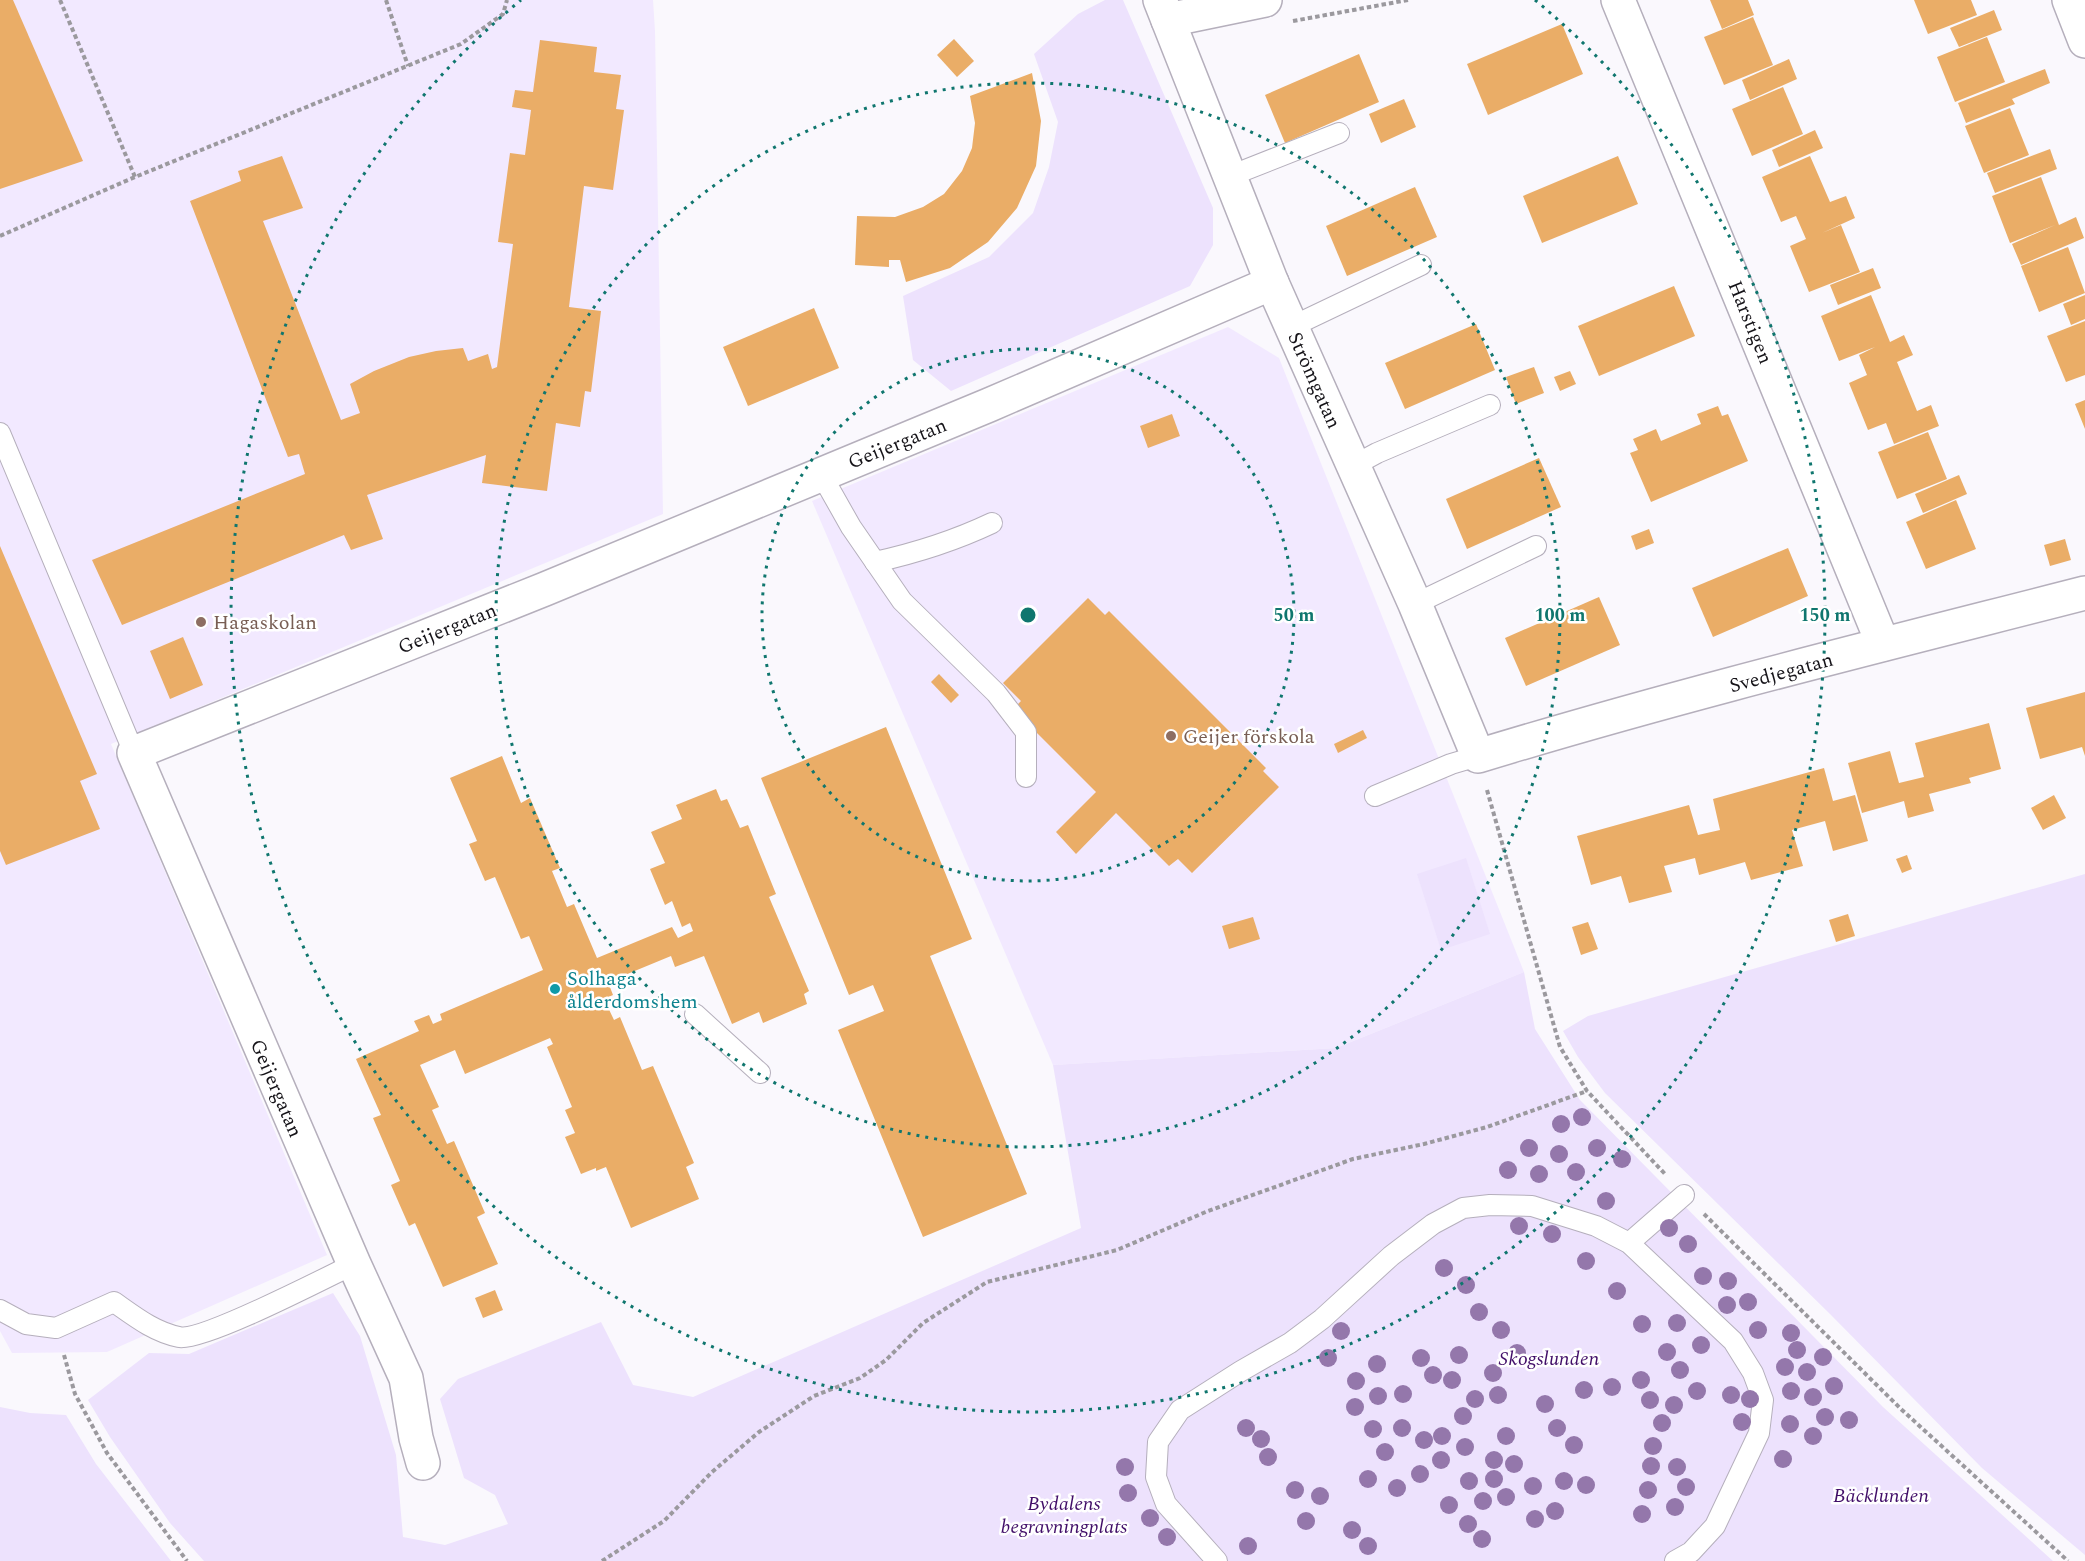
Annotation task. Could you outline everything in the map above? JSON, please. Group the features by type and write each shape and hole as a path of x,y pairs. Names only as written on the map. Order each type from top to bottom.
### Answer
{"street":[{"name":"Harstigen","path":"1618,0 1883,645"},
{"path":"2068,0 2085,41"},
{"path":"1164,10 1275,11"},
{"name":"Strömgatan","path":"1164,10 1272,283 1415,604 1478,756"},
{"name":"Geijergatan","path":"423,1463 416,1438 406,1378 354,1264 134,753 545,589 1000,401 1272,283"},
{"name":"Svedjegatan","path":"1478,756 1632,712 2085,593"}],"lane":[{"path":"1230,176 1339,134"},
{"path":"1291,327 1421,266"},
{"path":"1353,466 1377,453 1490,405"},
{"path":"0,433 134,753"},
{"path":"821,474 850,527 902,601 996,693 1026,732 1026,777"},
{"path":"875,561 918,552 965,536 992,523"},
{"path":"1415,604 1536,546"},
{"path":"1375,796 1451,764 1478,756"},
{"path":"695,1014 760,1073"},
{"path":"1629,1243 1684,1195"},
{"path":"1216,1561 1166,1504 1156,1477 1158,1442 1180,1410 1241,1371 1290,1344 1322,1319 1390,1256 1432,1224 1463,1208 1490,1205 1532,1206 1596,1226 1629,1243 1733,1341 1753,1373 1762,1400 1759,1433 1715,1526 1691,1552 1675,1561"},
{"path":"0,1310 26,1324 57,1328 114,1302 150,1327 181,1338 219,1328 354,1264"}],"path":[{"path":"60,0 135,177"},
{"path":"386,0 408,66"},
{"path":"0,236 135,177 461,44 503,14 507,0"},
{"path":"1275,11 1407,0"},
{"path":"1478,756 1560,1047 1587,1091 1684,1195 1902,1410 2068,1561"},
{"path":"602,1561 664,1521 712,1472 759,1432 814,1396 860,1378 886,1360 923,1323 987,1282 1117,1250 1208,1211 1353,1159 1424,1144 1487,1127 1587,1091"},
{"path":"57,1328 75,1394 107,1453 187,1561"}],"shaded area":[{"name":"Hagaskolan","path":"0,0 653,0 663,514 111,744 327,1255 107,1352 12,1353 0,1331"},
{"name":"Geijer förskola","path":"1228,327 1279,358 1524,972 1336,1048 1053,1065 812,501"}],"green space":[{"path":"1105,0 1123,0 1213,208 1213,245 1190,286 951,391 913,360 903,296 989,257 1033,213 1049,167 1058,122 1034,54 1078,14"},
{"path":"1466,858 1490,934 1441,950 1417,874"},
{"path":"2085,874 2085,1555 1982,1468 1830,1314 1605,1093 1578,1057 1563,1031 1588,1016"},
{"path":"1524,972 1535,1029 1580,1100 1883,1407 2053,1561 204,1561 170,1523 110,1437 88,1400 149,1353 189,1354 333,1293 360,1336 396,1455 403,1537 445,1545 508,1524 495,1495 464,1478 440,1399 458,1379 601,1322 633,1385 693,1397 1081,1228 1053,1065 1336,1048"},
{"path":"0,1407 30,1413 66,1415 96,1464 171,1561 0,1561"}],"building":[{"path":"0,0 13,0 83,161 0,189"},
{"path":"1710,0 1748,0 1754,15 1722,29"},
{"path":"1914,0 1971,0 1977,15 1928,34"},
{"path":"1994,10 2002,30 1959,47 1950,28"},
{"path":"1753,17 1773,65 1724,85 1704,37"},
{"path":"1562,24 1583,74 1488,115 1467,64"},
{"path":"1987,37 2005,82 1955,102 1937,57"},
{"path":"954,39 974,61 957,77 937,55"},
{"path":"540,40 597,47 594,72 621,75 616,109 624,110 613,190 584,186 569,307 601,311 591,392 585,391 580,427 556,423 547,491 482,483 486,455 367,495 383,539 351,550 344,535 122,625 92,560 305,474 299,454 288,457 190,201 241,181 238,171 282,156 303,208 263,221 341,420 360,413 350,384 374,371 409,357 463,348 468,361 488,354 492,369 497,367 513,244 498,242 510,153 525,155 531,110 512,107 515,90 533,92"},
{"path":"1359,54 1379,102 1285,143 1265,95"},
{"path":"1789,59 1797,79 1750,100 1742,80"},
{"path":"2045,69 2050,83 2012,99 2015,104 1966,123 1958,103"},
{"path":"1032,73 1041,121 1036,166 1017,208 988,242 950,268 906,282 900,260 889,260 889,267 855,265 857,216 895,217 923,207 944,194 962,171 972,148 975,123 970,96"},
{"path":"1783,87 1803,134 1752,156 1732,109"},
{"path":"1404,99 1416,127 1381,143 1369,114"},
{"path":"2010,108 2029,155 1984,173 1965,126"},
{"path":"1815,130 1823,148 1779,167 1772,150"},
{"path":"2050,149 2057,169 1995,193 1987,173"},
{"path":"1618,156 1638,204 1542,243 1523,196"},
{"path":"1810,156 1830,202 1846,196 1855,218 1822,233 1841,225 1860,272 1809,292 1790,246 1806,239 1796,216 1781,222 1762,177"},
{"path":"2041,177 2059,225 2076,217 2084,238 2021,265 2012,244 2055,225 2010,243 1992,196"},
{"path":"1415,187 1437,237 1347,276 1326,226"},
{"path":"2068,247 2085,293 2039,312 2021,266"},
{"path":"1873,268 1881,288 1838,305 1830,285"},
{"path":"1674,286 1695,336 1599,376 1578,326"},
{"path":"1871,295 1890,342 1904,335 1913,355 1897,362 1917,411 1931,405 1939,426 1894,444 1886,423 1868,430 1849,383 1867,375 1859,355 1875,347 1839,361 1821,316"},
{"path":"2085,295 2085,319 2071,325 2063,304"},
{"path":"814,308 839,368 748,406 723,347"},
{"path":"2085,321 2085,375 2066,382 2047,336"},
{"path":"1476,324 1495,370 1405,409 1385,363"},
{"path":"1534,367 1544,393 1516,404 1506,377"},
{"path":"1570,371 1576,384 1560,391 1554,377"},
{"path":"2085,400 2085,429 2075,404"},
{"path":"1718,406 1722,416 1728,414 1748,461 1651,502 1630,453 1638,450 1633,439 1656,429 1661,441 1701,424 1697,414"},
{"path":"1172,414 1180,436 1148,448 1140,426"},
{"path":"1928,432 1947,479 1897,499 1878,452"},
{"path":"1539,458 1561,507 1467,549 1446,499"},
{"path":"1959,475 1967,494 1923,513 1915,494"},
{"path":"1956,500 1976,549 1926,569 1906,522"},
{"path":"1649,529 1654,543 1636,550 1631,536"},
{"path":"2065,539 2071,560 2050,566 2044,545"},
{"path":"0,546 97,774 80,781 100,829 6,865 0,851"},
{"path":"1788,548 1808,596 1713,637 1692,588"},
{"path":"1599,597 1620,645 1526,686 1505,638"},
{"path":"1088,598 1105,615 1109,611 1266,768 1263,771 1279,787 1192,873 1178,859 1169,866 1116,813 1076,854 1056,832 1096,792 1013,709 1021,701 1003,683"},
{"path":"183,637 203,685 170,699 150,651"},
{"path":"939,674 959,695 951,703 931,682"},
{"path":"2085,692 2085,756 2082,747 2040,759 2026,708"},
{"path":"1989,723 2001,769 1969,778 1971,783 1929,794 1934,811 1908,818 1904,801 1862,813 1848,763 1890,751 1899,783 1924,777 1915,743"},
{"path":"886,727 972,939 930,956 1027,1194 923,1237 838,1030 884,1011 873,985 849,995 761,778"},
{"path":"1363,730 1367,738 1338,753 1334,744"},
{"path":"502,756 521,803 530,798 560,868 552,871 567,907 574,904 597,958 672,927 678,938 693,931 690,923 682,927 672,901 665,905 650,869 665,863 651,832 682,819 676,805 716,789 721,801 727,799 740,828 748,825 776,894 769,897 809,991 804,994 807,1004 763,1023 759,1012 732,1024 704,956 675,967 671,956 608,982 613,995 604,999 614,1020 620,1017 642,1070 653,1066 694,1163 686,1167 699,1199 631,1228 606,1167 581,1174 565,1137 575,1133 565,1110 572,1107 547,1047 553,1044 550,1038 465,1074 455,1050 420,1065 439,1107 432,1110 447,1144 454,1141 485,1213 477,1217 498,1264 443,1287 415,1223 409,1226 391,1185 400,1181 373,1118 381,1115 356,1059 419,1031 414,1021 429,1015 433,1024 442,1020 440,1014 543,970 529,936 521,939 495,877 485,881 469,844 477,841 450,778"},
{"path":"1824,768 1833,801 1855,795 1868,841 1833,851 1825,821 1792,830 1803,866 1751,880 1745,862 1699,875 1695,858 1664,866 1672,892 1629,903 1621,876 1591,885 1577,836 1689,805 1698,835 1720,830 1713,799"},
{"path":"2054,795 2066,818 2043,830 2031,808"},
{"path":"1907,855 1912,869 1902,873 1896,859"},
{"path":"1848,914 1855,936 1836,942 1829,920"},
{"path":"1253,917 1260,939 1229,949 1222,926"},
{"path":"1588,922 1598,949 1581,955 1572,927"},
{"path":"495,1290 503,1310 483,1318 475,1298"}],"place":[{"name":"Hagaskolan","path":"201,622"},
{"name":"Geijer förskola","path":"1171,736"},
{"name":"Solhaga ålderdomshem","path":"555,989"}],"park label":[{"name":"Skogslunden","path":"1549,1358"},
{"name":"Bäcklunden","path":"1881,1495"},
{"name":"Bydalens begravningplats","path":"1064,1514"}]}
